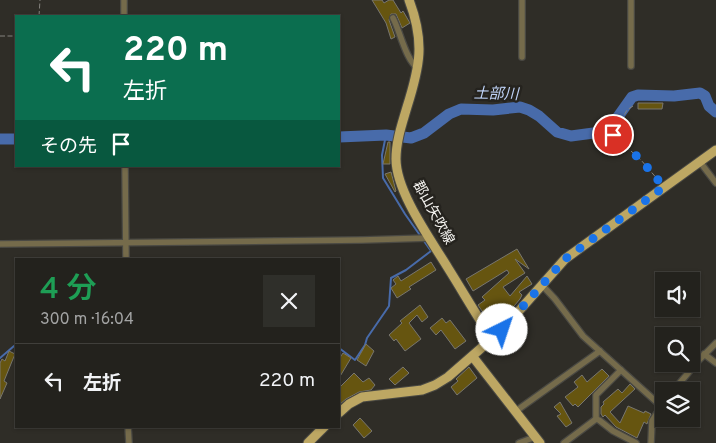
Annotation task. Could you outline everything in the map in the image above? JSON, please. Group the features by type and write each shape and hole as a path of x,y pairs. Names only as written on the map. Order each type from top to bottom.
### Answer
{"main road":[{"name":"郡山矢吹線","path":"409,0 420,38 418,68 401,125 396,159 403,190 470,306 492,339"},
{"path":"340,412 354,400 362,397 417,391 428,388 448,377 492,339 565,259 716,150"},
{"path":"473,357 537,440"},
{"path":"308,443 324,428"}],"street":[{"path":"124,0 124,15"},
{"path":"522,0 522,57"},
{"path":"631,0 631,66"},
{"path":"393,18 400,31 407,55 412,64 418,68"},
{"path":"700,162 716,183"},
{"path":"125,167 126,258"},
{"path":"0,244 430,238"},
{"path":"541,284 555,299 582,336 655,398"},
{"path":"681,382 716,343"},
{"path":"516,411 600,351"},
{"path":"704,354 716,364"},
{"path":"621,370 596,395 597,403 594,410 596,419 613,431 636,443"},
{"path":"564,443 596,419"},
{"path":"651,443 651,427 655,419"},
{"path":"128,428 129,443"},
{"path":"519,443 537,440"}],"path":[{"path":"39,15 40,0"},
{"path":"0,36 15,36"},
{"path":"633,106 628,110 613,135 641,160 664,187"}],"building":[{"path":"372,0 382,0 384,3 393,0 401,13 403,11 410,23 402,28 396,14 391,14 389,20 395,37 391,39 386,23"},
{"path":"638,103 663,103 662,109 638,109"},
{"path":"388,142 390,142 390,164 383,164"},
{"path":"391,172 396,191 395,192 385,174"},
{"path":"517,249 529,269 515,259 525,273 503,287 510,296 527,276 532,284 519,292 522,295 520,299 504,318 492,326 478,305 485,300 482,297 509,273 507,270 473,291 466,279"},
{"path":"431,262 436,270 409,287 411,289 397,298 391,288 396,284 393,280 398,276 401,281"},
{"path":"420,305 428,317 422,322 417,315 409,323 421,339 405,351 396,339 394,341 389,335 402,323 400,321"},
{"path":"442,318 446,323 450,320 466,341 455,349 441,330 436,335 430,328"},
{"path":"366,344 374,351 366,366 357,360"},
{"path":"9,351 15,354 4,381 7,383 0,399 0,363 2,359 5,361"},
{"path":"343,353 351,358 340,376 340,358"},
{"path":"403,367 409,373 395,385 389,379"},
{"path":"469,367 477,378 457,395 451,387 458,381 456,379"},
{"path":"602,369 609,376 578,407 575,404 573,406 565,397 578,387 574,382 582,375 587,382"},
{"path":"354,373 363,382 369,378 375,385 371,390 359,392 340,404 340,387"},
{"path":"630,384 635,389 610,412 620,423 628,406 651,414 647,424 644,422 637,438 616,427 605,415 603,417 601,414 603,402 618,389 622,393"},
{"path":"560,402 572,423 566,427 557,416 561,414 554,407"},
{"path":"360,418 372,431 364,438 353,425"}],"waterway":[{"name":"土部川","path":"340,137 386,135 411,138 424,133 449,114 461,109 493,110 520,107 539,116 557,132 571,136 601,132 610,128 632,97 638,95 674,96 700,93 705,96 709,106 716,112"},
{"path":"340,349 355,360 365,345 367,338 389,306 391,278 406,270 431,251 383,178 382,155 386,135"},
{"name":"土部川","path":"0,139 15,139"},
{"path":"0,358 15,346"}],"route":[{"path":"502,330 565,259 664,187 641,160 613,135"}]}
